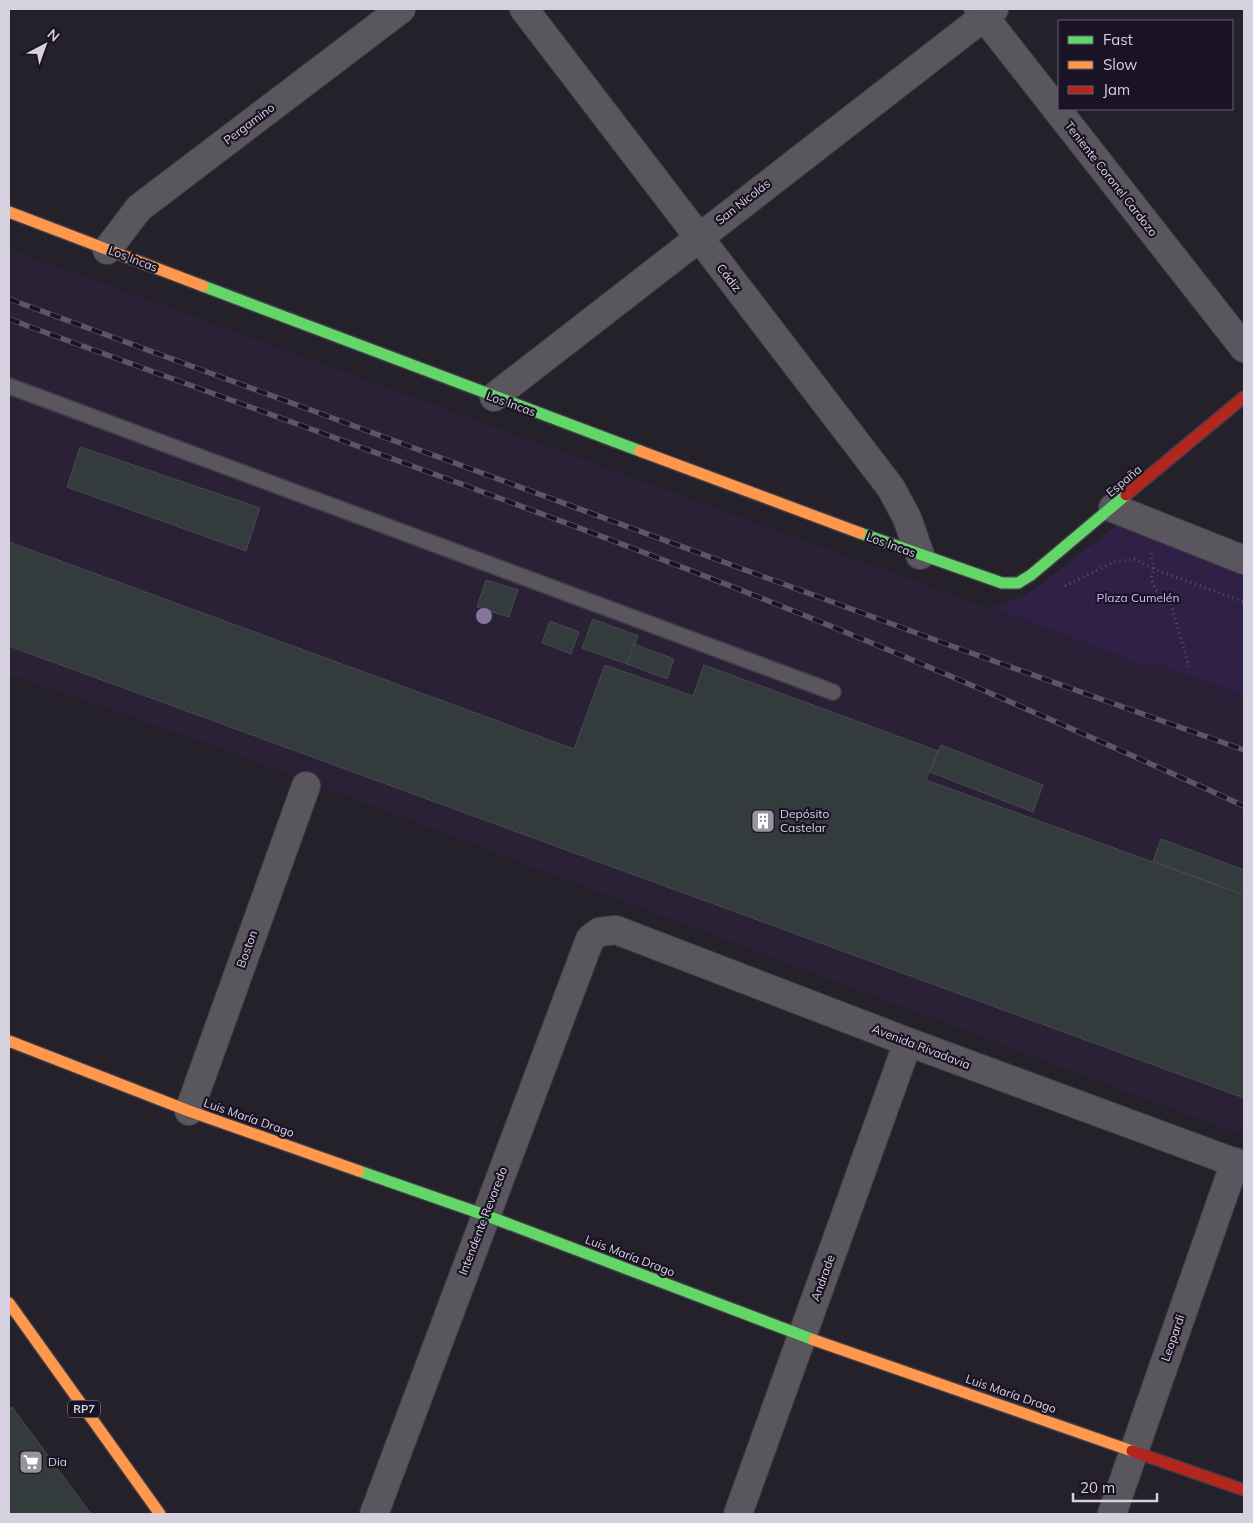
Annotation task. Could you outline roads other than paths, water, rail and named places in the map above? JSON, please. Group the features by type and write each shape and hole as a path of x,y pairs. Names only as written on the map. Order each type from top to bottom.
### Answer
{"street":[{"name":"Pergamino","path":"107,250 139,208 401,9"},
{"name":"Cádiz","path":"524,9 891,488 907,518 920,555"},
{"name":"San Nicolás","path":"494,398 985,11"},
{"name":"Teniente Coronel Cardozo","path":"985,11 1058,106"},
{"name":"Teniente Coronel Cardozo","path":"1061,110 1244,348"},
{"name":"Los Incas","path":"10,210 107,250 494,398 920,555 1002,583 1018,583"},
{"name":"España","path":"1018,583 1031,575 1113,508 1244,397"},
{"path":"1113,508 1244,560"},
{"name":"Boston","path":"189,1111 306,786"},
{"name":"Avenida Rivadavia","path":"599,932 616,930 908,1042 1239,1164"},
{"name":"Intendente Revoredo","path":"374,1514 590,939 599,932"},
{"name":"Luis María Drago","path":"9,1041 189,1111 485,1215 802,1336 1244,1490"},
{"name":"Andrade","path":"738,1514 908,1042"},
{"name":"Leopardi","path":"1112,1514 1239,1164"},
{"name":"RP7","path":"9,1304 160,1514"}],"lane":[{"path":"9,386 832,692"}],"railway":[{"path":"9,299 960,649 1244,750"},
{"path":"9,319 483,492 766,600 1006,700 1244,806"}],"place":[{"name":"Depósito Castelar","path":"763,821"},
{"name":"Dia","path":"31,1462"}],"park label":[{"name":"Plaza Cumelén","path":"1138,598"}]}
